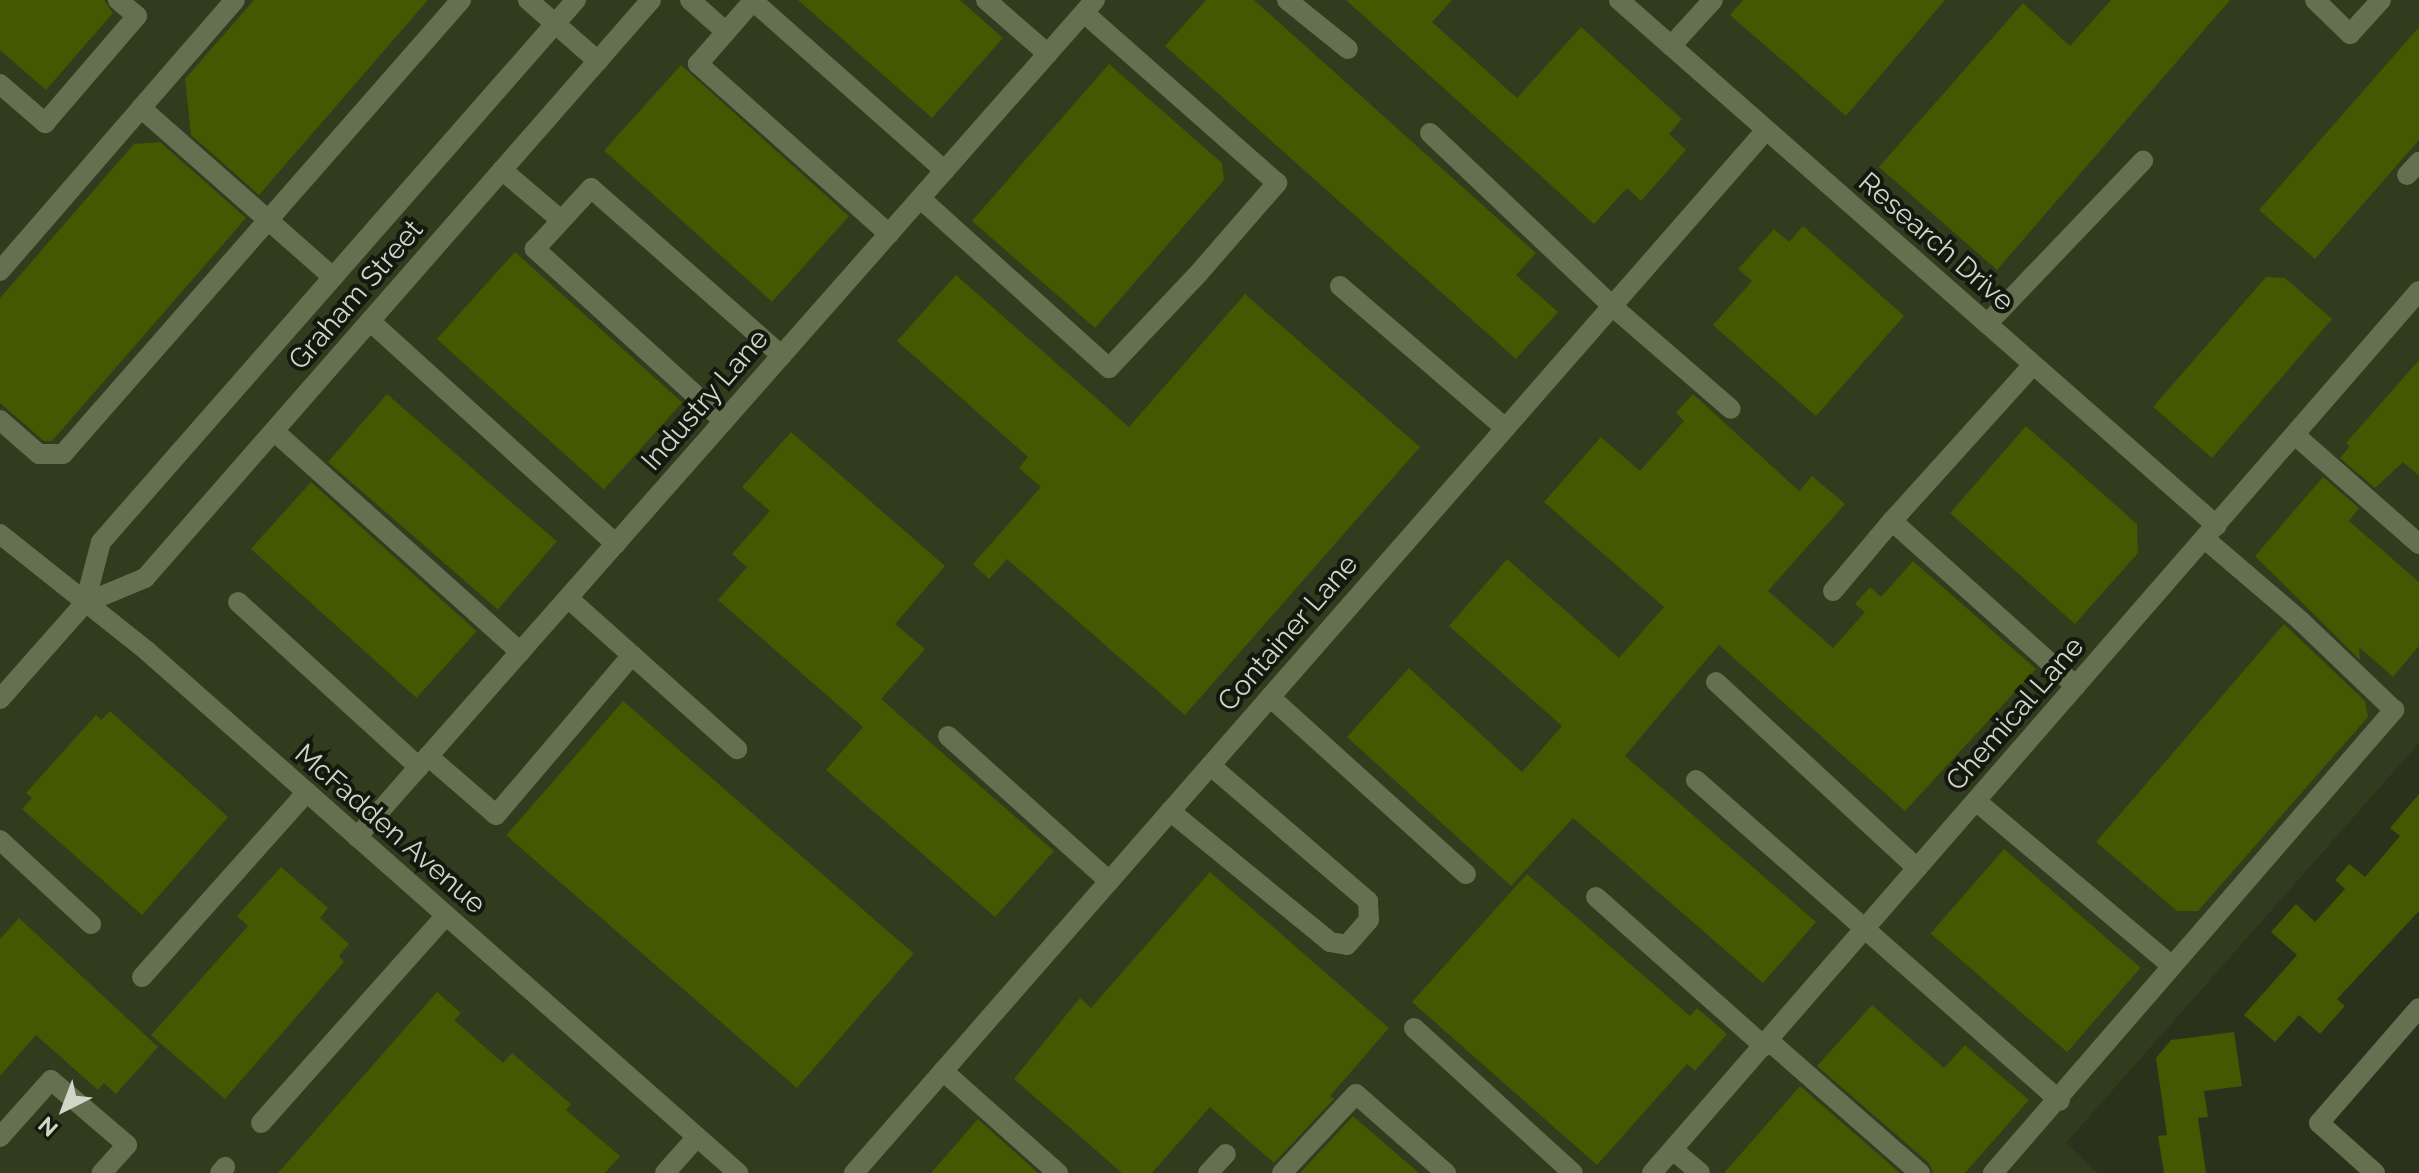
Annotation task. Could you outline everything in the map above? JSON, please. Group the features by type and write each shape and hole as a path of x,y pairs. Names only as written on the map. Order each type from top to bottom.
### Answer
{"street":[{"path":"0,84 45,123 137,16 118,0"},
{"path":"0,271 235,0"},
{"path":"0,420 39,454 63,454 461,0"},
{"path":"528,0 598,61"},
{"name":"Graham Street","path":"85,603 101,542 576,0"},
{"name":"Graham Street","path":"0,699 85,603 145,578 651,0"},
{"path":"690,0 726,32"},
{"path":"986,0 1048,54"},
{"path":"1287,0 1348,49"},
{"name":"Research Drive","path":"1619,0 2033,365 2394,710 2172,966"},
{"path":"1671,46 1713,0"},
{"path":"2315,0 2350,34 2381,0"},
{"path":"889,234 698,64 753,1 945,171"},
{"path":"921,199 1109,368 1198,274 1277,183 1090,6"},
{"name":"Industry Lane","path":"357,837 1090,6"},
{"path":"141,108 333,277"},
{"name":"Container Lane","path":"854,1173 1766,130"},
{"path":"1430,133 1612,306 1731,409"},
{"path":"1987,324 2143,161"},
{"path":"502,170 561,220"},
{"path":"724,421 535,249 591,188 782,356"},
{"path":"1340,286 1505,428"},
{"name":"Chemical Lane","path":"1652,1173 2295,435 2412,314 2419,291"},
{"path":"370,321 616,544"},
{"path":"1833,591 2033,365"},
{"path":"274,431 520,652"},
{"path":"2295,435 2419,544"},
{"path":"1892,521 2076,686"},
{"name":"McFadden Avenue","path":"0,534 307,792 738,1173"},
{"path":"568,598 737,749"},
{"path":"238,602 423,762 496,815 632,655"},
{"path":"1716,682 1917,868"},
{"path":"1270,697 1466,874"},
{"path":"948,736 1109,881"},
{"path":"1170,811 1330,942 1347,945 1369,920 1368,901 1210,765"},
{"path":"1696,780 2060,1101"},
{"path":"142,977 307,792"},
{"path":"1976,801 2172,966 2060,1101 1993,1173"},
{"path":"0,840 91,924"},
{"path":"1596,897 1920,1173"},
{"path":"261,1123 446,915"},
{"path":"2375,1173 2319,1123 2419,1008"},
{"path":"1414,1028 1573,1173"},
{"path":"943,1071 1058,1173"},
{"path":"0,1137 51,1080 127,1145 102,1173"},
{"path":"1282,1173 1356,1094 1446,1173"},
{"path":"665,1173 697,1137"},
{"path":"1673,1150 1700,1173"},
{"path":"1208,1173 1226,1154"}],"shaded area":[{"path":"0,0 2419,0 2419,743 2066,1143 2098,1173 0,1173"}],"building":[{"path":"0,0 104,0 113,13 46,90 0,50"},
{"path":"254,0 428,0 259,195 191,135 185,79"},
{"path":"798,0 960,0 1003,38 932,118"},
{"path":"1206,0 1254,0 1536,253 1516,275 1558,312 1516,359 1165,46"},
{"path":"1346,0 1452,0 1432,22 1517,98 1581,27 1682,119 1669,134 1686,150 1641,201 1627,188 1594,224"},
{"path":"1743,0 1945,0 1846,116 1730,15"},
{"path":"2111,0 2230,0 1997,270 1879,167 2023,3 2070,46"},
{"path":"2419,27 2419,140 2315,259 2259,210"},
{"path":"1109,64 1222,163 1224,180 1095,328 972,221"},
{"path":"681,65 849,216 772,302 604,150"},
{"path":"160,142 246,218 52,441 44,441 0,403 0,298 134,144"},
{"path":"1803,226 1904,316 1816,416 1713,325 1752,281 1738,269 1774,229 1789,242"},
{"path":"515,252 682,403 604,490 437,339"},
{"path":"956,275 1129,427 1245,294 1420,447 1185,715 1007,559 989,579 973,564 1041,487 1019,468 1028,457 897,341"},
{"path":"2266,277 2285,278 2332,319 2212,458 2153,407"},
{"path":"2419,360 2419,476 2403,462 2375,488 2340,458 2350,446 2346,443"},
{"path":"387,394 557,542 498,610 328,462"},
{"path":"1693,394 1799,491 1812,476 1845,504 1768,591 1833,648 1865,612 1855,604 1870,587 1881,597 1913,561 2036,669 1905,811 1719,645 1625,756 1816,922 1763,983 1573,818 1511,886 1347,737 1409,668 1522,772 1562,726 1449,626 1507,559 1619,658 1664,607 1544,502 1601,437 1640,471 1684,421 1676,413"},
{"path":"2026,426 2137,524 2138,553 2075,624 1950,513"},
{"path":"791,432 945,566 895,624 925,649 881,699 1054,851 995,917 826,770 863,727 718,600 747,567 732,554 770,511 742,487"},
{"path":"2323,477 2359,508 2349,521 2419,582 2419,646 2393,677 2359,647 2360,660 2255,556"},
{"path":"311,482 477,631 416,698 251,549"},
{"path":"2284,624 2365,701 2368,717 2198,911 2177,911 2096,842"},
{"path":"623,701 914,954 797,1088 506,835"},
{"path":"110,711 228,817 142,915 22,809 32,798 26,793 96,715 101,720"},
{"path":"2419,794 2419,911 2337,999 2345,1006 2320,1034 2299,1015 2275,1042 2244,1015 2297,955 2271,932 2296,904 2315,922 2345,889 2335,880 2349,864 2365,877 2400,836 2390,828"},
{"path":"2004,849 2141,968 2067,1052 1931,934"},
{"path":"281,867 328,908 320,918 349,944 339,956 344,962 225,1099 151,1035 248,926 237,916"},
{"path":"1210,872 1389,1028 1330,1096 1334,1099 1274,1163 1210,1107 1152,1173 1122,1173 1014,1079 1080,998 1091,1008"},
{"path":"1527,874 1690,1016 1697,1008 1727,1034 1695,1071 1687,1064 1597,1165 1412,1002"},
{"path":"19,918 158,1047 116,1094 104,1083 98,1090 36,1035 0,1076 0,939"},
{"path":"437,992 461,1013 454,1020 503,1063 512,1053 571,1104 566,1110 620,1156 605,1173 278,1173"},
{"path":"1872,1005 1944,1068 1965,1045 2029,1100 1965,1173 1933,1173 1929,1163 1817,1066"},
{"path":"2234,1032 2242,1086 2204,1091 2208,1117 2198,1118 2206,1173 2164,1173 2158,1136 2167,1135 2156,1058 2171,1040"},
{"path":"1800,1086 1900,1173 1724,1173"},
{"path":"1353,1116 1419,1173 1300,1173"},
{"path":"978,1119 1038,1173 931,1173"}]}
